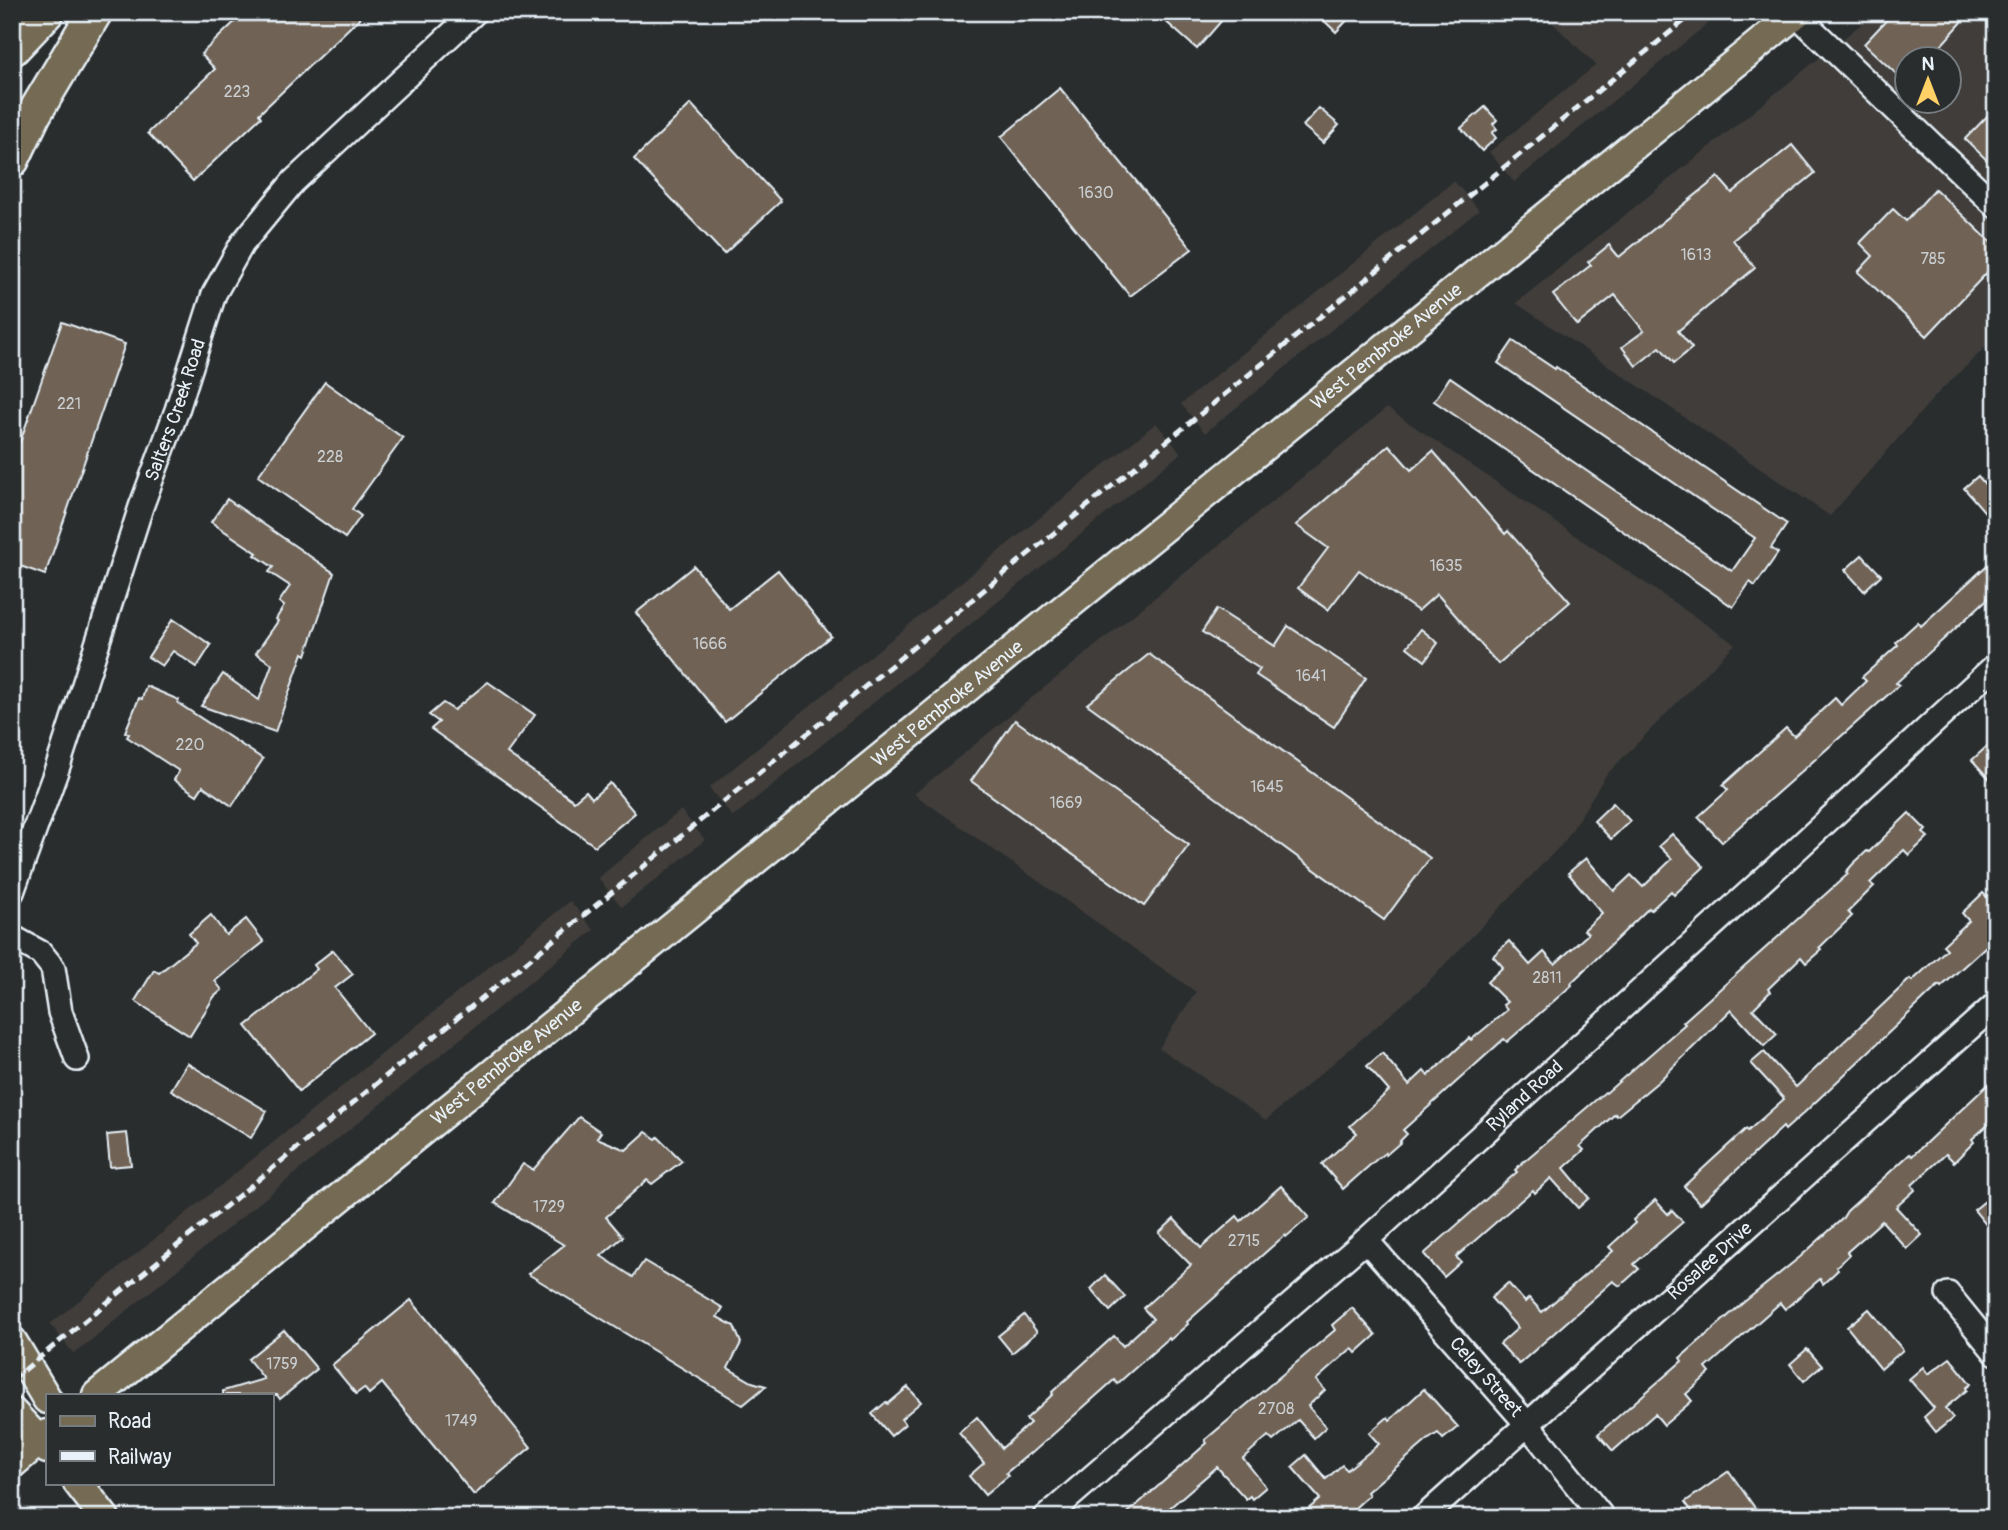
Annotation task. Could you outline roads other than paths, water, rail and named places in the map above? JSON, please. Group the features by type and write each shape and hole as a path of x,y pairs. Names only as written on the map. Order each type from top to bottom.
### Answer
{"highway":[{"path":"12,49 47,12"},
{"path":"12,160 34,114 95,12"}],"main road":[{"name":"West Pembroke Avenue","path":"98,1394 1797,13"},
{"path":"12,1341 46,1397"},
{"path":"12,1412 45,1441 12,1464"},
{"path":"79,1484 105,1518"},
{"path":"103,1484 127,1518"}],"street":[{"name":"Salters Creek Road","path":"12,892 59,763 141,507 177,410 214,294 242,244 293,182 475,12"},
{"path":"1797,13 1996,206"},
{"name":"Ryland Road","path":"1045,1518 1366,1240 1777,868 1996,665"},
{"path":"12,937 41,953 53,968 60,1012 77,1059"},
{"name":"Rosalee Drive","path":"1423,1518 1996,1004"},
{"name":"Celey Street","path":"1366,1240 1528,1425 1603,1518"},
{"path":"1948,1294 1996,1353"}],"railway":[{"path":"12,1380 1695,12"}]}
